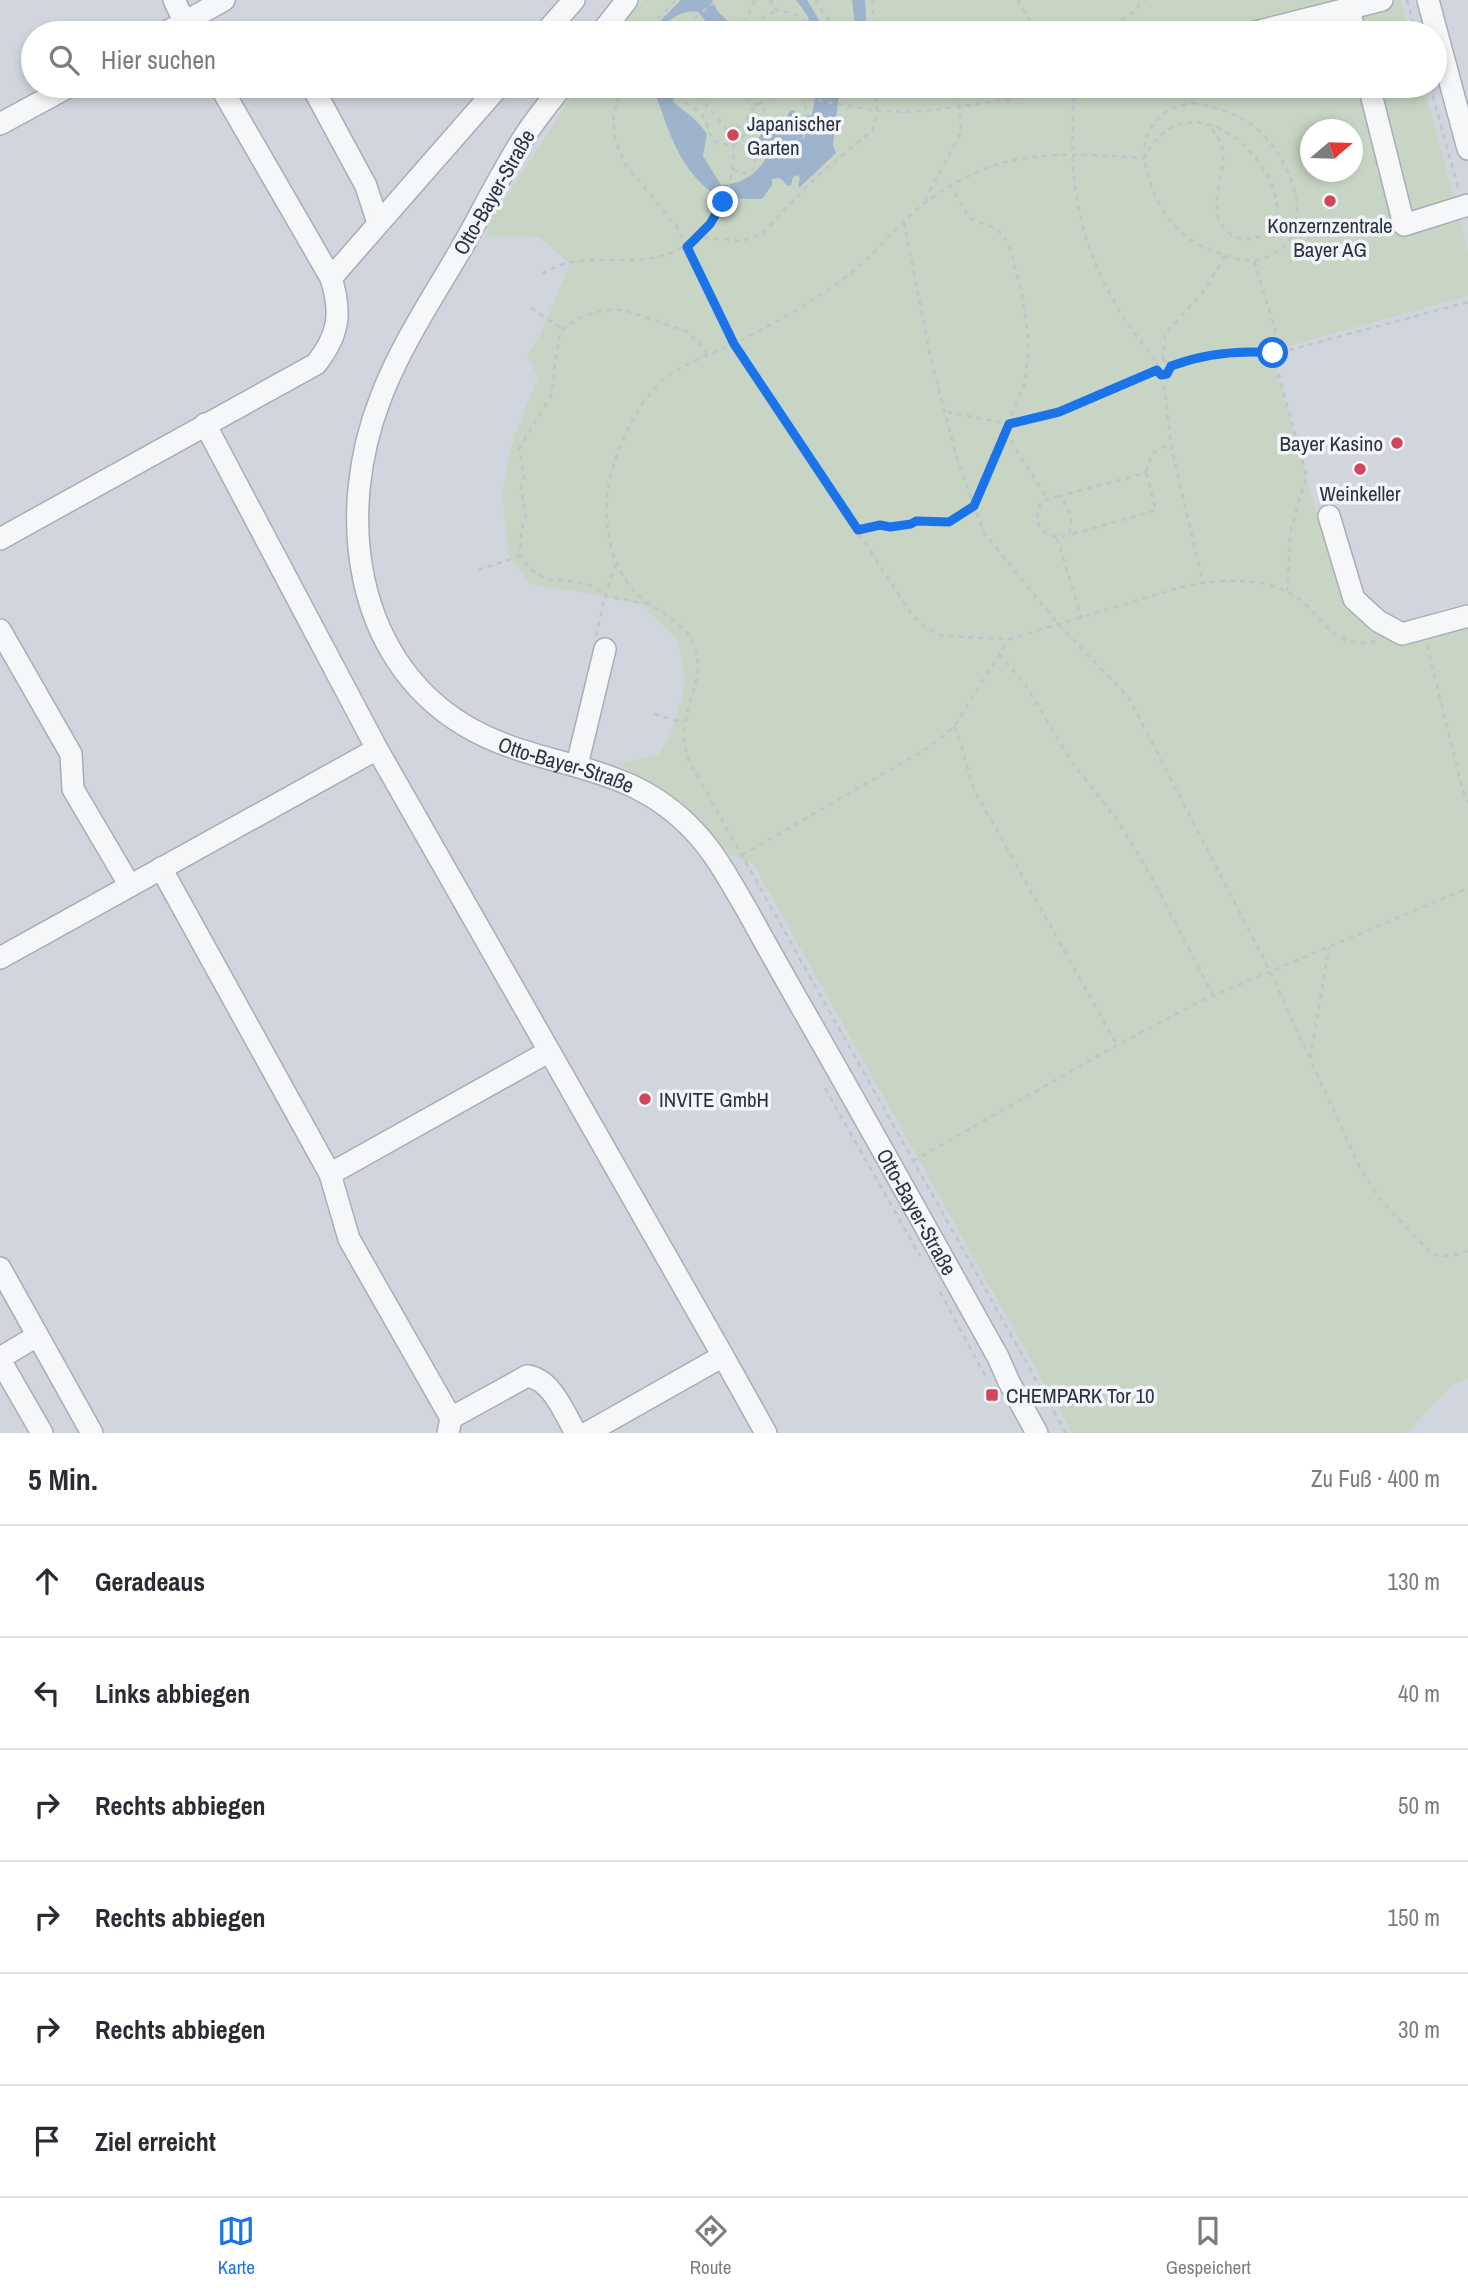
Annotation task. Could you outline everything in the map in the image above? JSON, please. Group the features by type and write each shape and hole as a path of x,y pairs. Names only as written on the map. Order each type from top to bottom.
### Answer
{"street":[{"path":"174,0 184,21"},
{"path":"196,21 224,0"},
{"path":"556,21 574,0"},
{"path":"610,21 627,0"},
{"path":"1300,21 1381,0"},
{"path":"1428,0 1434,21"},
{"path":"1349,9 1352,21"},
{"path":"1447,71 1468,149"},
{"path":"0,124 48,98"},
{"path":"0,539 316,363 329,347 338,318 331,278 227,98"},
{"path":"318,98 366,186 379,223"},
{"path":"331,278 488,98"},
{"name":"Otto-Bayer-Straße","path":"553,98 524,136 388,378 375,414 360,475 360,566 369,606 385,642 419,689 447,714 479,734 514,748 615,777 651,795 683,820 710,850 815,1030 991,1345 1037,1433"},
{"path":"1372,98 1404,226 1466,206"},
{"path":"205,424 377,749 766,1433"},
{"path":"1329,516 1354,599 1378,621 1412,631 1468,616"},
{"path":"0,630 71,754 73,789 130,886"},
{"path":"577,765 599,648"},
{"path":"0,958 377,749"},
{"path":"161,868 330,1174 349,1239 449,1426 527,1376 537,1378 549,1388 576,1433"},
{"path":"330,1174 548,1052"},
{"path":"0,1268 92,1433"},
{"path":"37,1336 0,1359 41,1433"},
{"path":"587,1433 723,1356"}],"path":[{"path":"656,21 676,0"},
{"path":"691,21 717,0"},
{"path":"745,21 755,0"},
{"path":"770,0 777,11"},
{"path":"815,0 828,21"},
{"path":"872,0 873,21"},
{"path":"1018,0 1030,21"},
{"path":"1119,21 1129,16 1145,0"},
{"path":"1407,0 1413,21"},
{"path":"758,21 777,11 794,14 805,21"},
{"path":"618,98 613,121 625,164 668,215 687,247 734,344 911,613 928,630 950,638 1009,639 1185,586 1203,583 1261,584 1287,592 1305,604 1331,633 1348,640 1367,643 1412,631 1438,686 1468,803"},
{"path":"680,98 700,113 713,141 719,145 737,144 743,138 748,116 769,98"},
{"path":"542,274 556,264 570,260 643,260 669,255 687,247 698,237 716,216 733,169 733,144 727,129 700,98"},
{"path":"727,129 737,126 754,128 765,122 768,115 759,105 746,98"},
{"path":"756,154 790,148 802,141 807,126 804,98 877,111 913,112 1014,98"},
{"path":"698,237 741,241 764,233 815,178 873,130 877,111 876,98"},
{"path":"924,202 961,132 958,98"},
{"path":"1074,98 1073,154 1079,212 1096,267 1129,327 1158,363 1157,370"},
{"path":"1434,98 1466,206"},
{"path":"1193,103 1216,107 1238,116 1271,142 1284,161 1293,182 1298,206 1296,225 1290,238 1269,257 1254,261 1225,256 1201,246 1176,228 1151,186 1144,158 1145,140 1162,114 1178,105 1193,103"},
{"path":"1144,158 1151,144 1168,128 1189,122 1208,125 1237,139 1249,149 1269,177 1278,208 1276,220 1269,230 1259,236 1239,239 1223,227 1219,217 1217,194 1222,146 1208,125"},
{"path":"733,169 741,174 754,169 756,154 743,138"},
{"path":"1066,1433 690,763 684,744 684,723 698,671 696,652 682,627 649,604 624,577 616,564 608,534 606,508 610,482 625,436 644,401 659,384 686,364 734,344 825,294 865,261 924,202 978,172 1009,161 1073,154 1144,158"},
{"path":"858,530 880,525 901,526 916,521 949,522 974,506 1025,383 1029,341 1022,295 1011,251 1006,239 996,228 975,221 969,216 950,186"},
{"path":"904,221 930,355 957,459 985,533 1059,625 1129,698 1270,971 1360,1168 1379,1198 1433,1255 1450,1256 1468,1251"},
{"path":"1163,360 1165,334 1204,291 1225,256"},
{"path":"1254,261 1282,352"},
{"path":"1171,366 1212,354 1282,352 1468,302"},
{"path":"531,308 563,329"},
{"path":"649,604 605,596 592,586 547,580 532,570 520,556 521,534 526,516 521,489 524,475 519,449 551,396 559,338 563,329 577,319 615,309 626,311 686,331 704,348 706,356"},
{"path":"1273,353 1307,477 1290,535 1287,592"},
{"path":"1158,363 1163,360"},
{"path":"1163,360 1171,366"},
{"path":"1163,375 1169,372 1171,366"},
{"path":"945,412 1009,424 1059,412 1157,370"},
{"path":"1157,370 1163,375 1171,445 1203,583"},
{"path":"1005,432 1048,500"},
{"path":"1146,472 1042,501 1037,510 1041,528 1048,535 1057,538 1156,510 1146,472 1151,453 1160,447 1171,445"},
{"path":"1059,496 1071,514 1069,535"},
{"path":"1057,538 1082,619"},
{"path":"478,570 520,556"},
{"path":"599,648 605,596 616,564"},
{"path":"742,855 928,748 954,727 1009,639"},
{"path":"999,653 1025,684 1071,761 1118,821 1151,876 1213,995"},
{"path":"654,714 684,723"},
{"path":"954,727 960,738 976,793 1117,1045"},
{"path":"912,1161 1117,1045 1213,995 1468,888"},
{"path":"1310,1058 1329,946"},
{"path":"824,1086 924,1264"},
{"path":"937,1287 991,1387"}],"shaded area":[{"path":"0,0 1468,0 1468,1433 0,1433"}],"green space":[{"path":"643,0 1401,0 1407,21 626,21"},
{"path":"571,98 1427,98 1468,252 1468,296 1271,351 1339,593 1359,620 1397,645 1468,625 1468,1378 1452,1385 1406,1433 1072,1433 754,865 730,855 699,820 668,793 618,764 659,754 673,730 685,684 678,641 642,605 529,584 508,554 502,492 513,439 538,377 527,355 541,333 570,264 540,237 487,236 489,223"}],"water":[{"path":"681,0 712,0 718,12 728,21 706,21 698,12 688,12 670,21 660,21"},
{"path":"796,0 807,0 820,21 809,21"},
{"path":"852,0 865,0 866,21 854,21"},
{"path":"657,98 674,98 673,102 707,134 703,156 721,185 736,183 758,169 767,157 757,145 760,136 764,132 780,128 790,111 793,110 803,117 812,115 815,98 838,98 833,145 836,153 800,187 798,175 793,177 791,185 788,186 780,178 772,179 772,185 762,199 721,196 709,190 689,169"}],"place":[{"name":"Japanischer Garten","path":"733,135"},
{"name":"Konzernzentrale Bayer AG","path":"1330,201"},
{"name":"Bayer Kasino","path":"1397,443"},
{"name":"Weinkeller","path":"1360,469"},
{"name":"INVITE GmbH","path":"645,1099"},
{"name":"CHEMPARK Tor 10","path":"992,1395"}],"route":[{"path":"723,202 710,224 687,247 734,344 858,530 880,525 890,527 911,524 916,521 949,522 974,506 1009,424 1059,412 1157,370 1161,375 1167,374 1171,366 1182,362 1212,354 1246,351 1273,353"}]}
